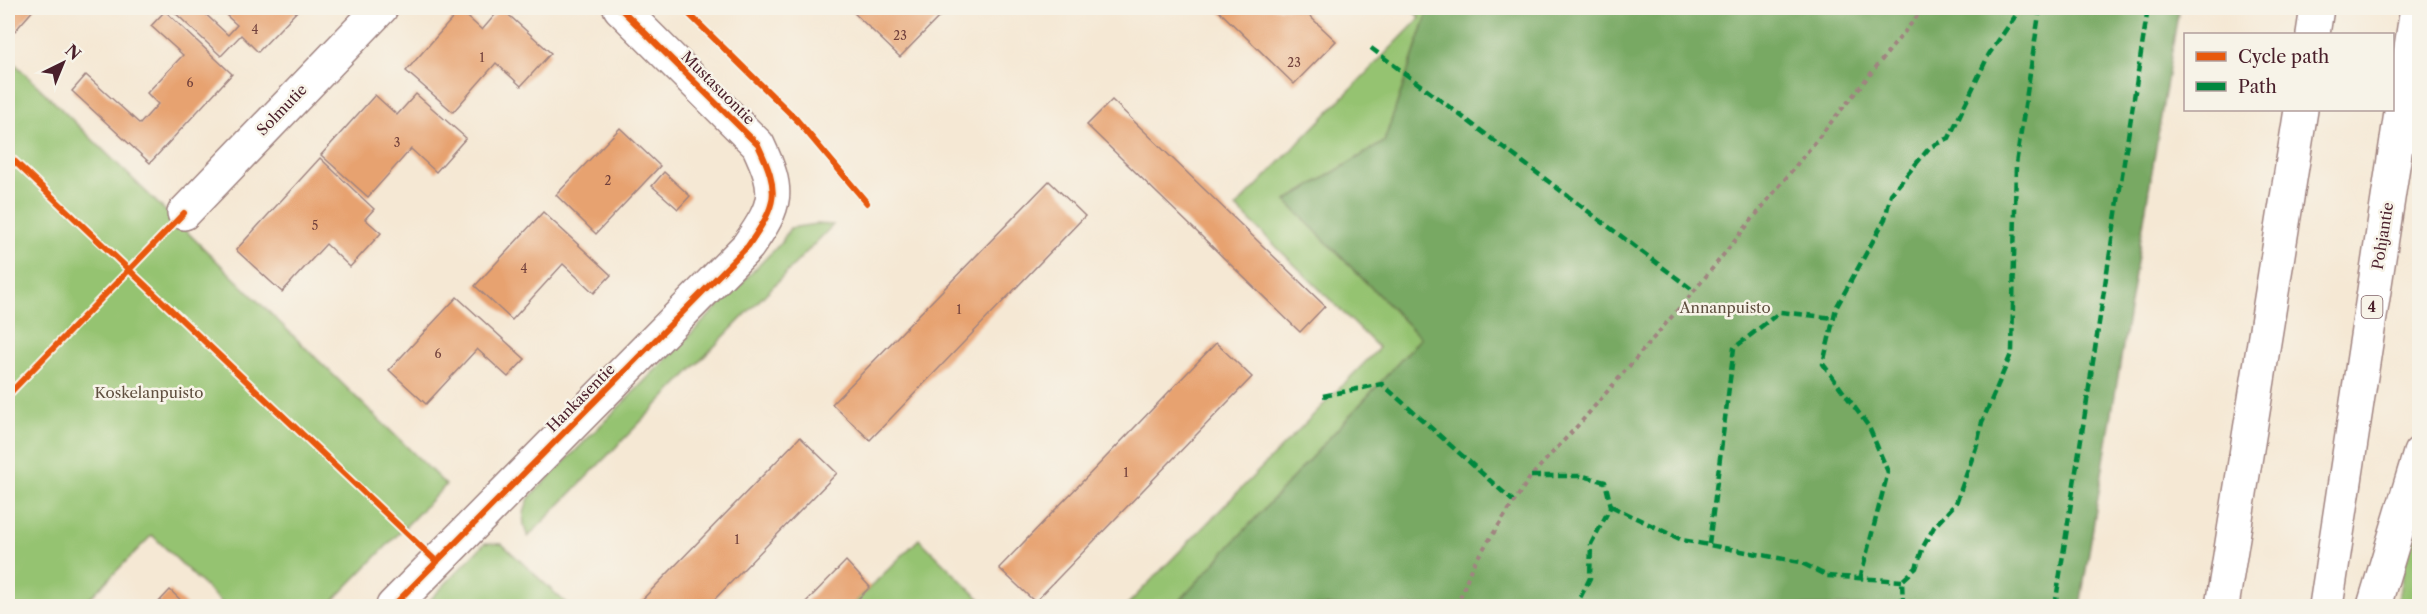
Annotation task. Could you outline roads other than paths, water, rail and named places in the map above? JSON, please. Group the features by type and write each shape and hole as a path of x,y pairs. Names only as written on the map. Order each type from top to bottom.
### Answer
{"main road":[{"name":"Solmutie","path":"184,213 381,8"},
{"name":"Mustasuontie","path":"620,8 758,145 771,173 774,199"},
{"path":"2313,33 2317,8"},
{"name":"Pohjantie","path":"2326,606 2417,8"},
{"path":"2222,606 2301,111"},
{"name":"Hankasentie","path":"393,606 748,246 764,223 774,199"},
{"path":"2374,606 2420,453"}],"park label":[{"name":"Annanpuisto","path":"1725,308"},
{"name":"Koskelanpuisto","path":"149,393"}]}
